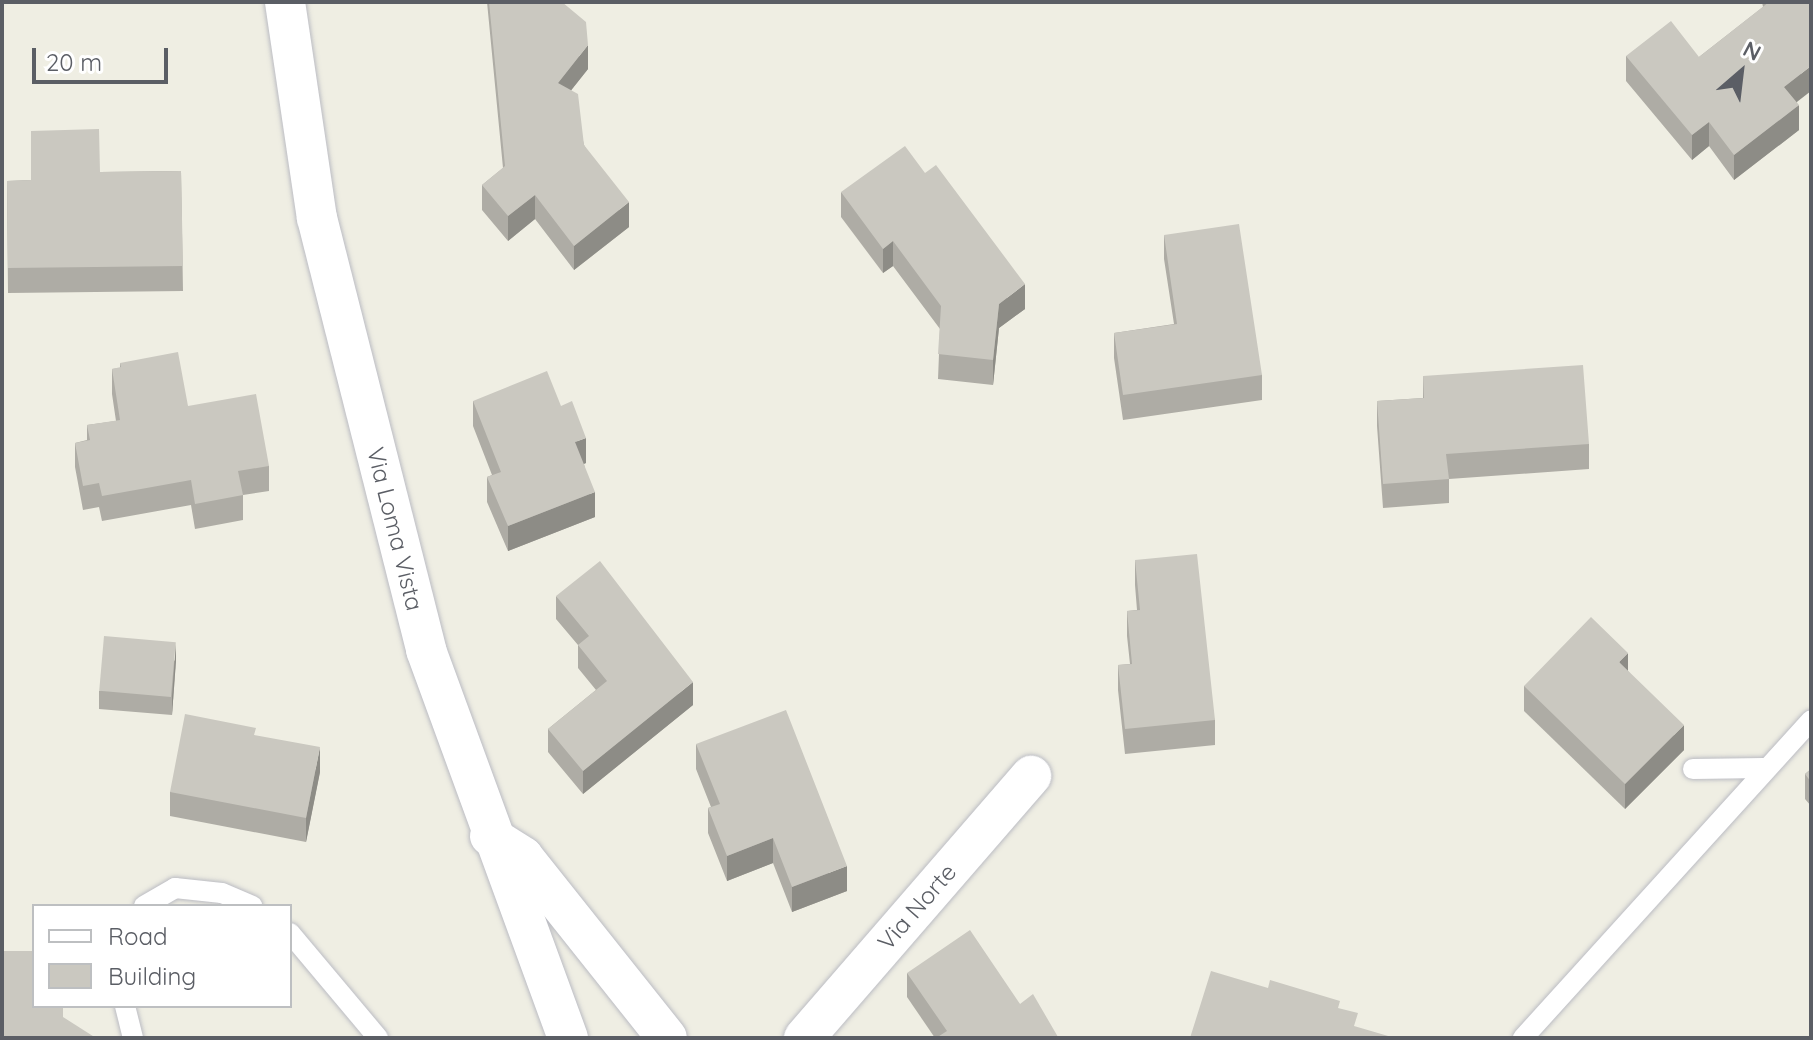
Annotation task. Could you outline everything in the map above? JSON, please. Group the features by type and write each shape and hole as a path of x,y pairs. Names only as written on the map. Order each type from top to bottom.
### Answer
{"street":[{"name":"Via Loma Vista","path":"285,2 317,218 426,650 490,836 568,1038"},
{"name":"Via Norte","path":"804,1038 1031,776"},
{"path":"490,836 523,857 667,1038"}],"lane":[{"path":"1523,1038 1764,768 1811,720"},
{"path":"1693,769 1764,768"},
{"path":"147,904 175,888 222,893 247,904"},
{"path":"292,935 378,1038"},
{"path":"126,1008 133,1038"}],"building":[{"path":"489,2 562,2 586,22 588,45 558,83 578,94 584,145 629,202 574,246 535,195 508,216 482,185 505,166"},
{"path":"1769,2 1811,2 1811,66 1784,87 1799,105 1734,155 1709,122 1692,135 1626,56 1671,21 1699,57"},
{"path":"99,129 100,172 181,171 183,266 8,268 7,181 31,180 31,131"},
{"path":"905,146 925,173 936,165 1025,284 999,304 993,360 938,354 941,306 893,241 883,249 841,192"},
{"path":"1239,224 1262,375 1123,395 1114,333 1177,324 1164,235"},
{"path":"178,352 188,406 256,394 269,466 238,471 243,495 195,504 191,480 102,496 99,483 83,486 75,443 90,440 87,425 120,420 112,369 121,367 120,363"},
{"path":"1583,365 1589,444 1446,454 1449,479 1383,484 1377,401 1424,398 1423,376"},
{"path":"547,371 561,406 572,401 586,438 575,442 595,492 508,526 487,477 501,472 473,401"},
{"path":"1197,554 1215,720 1125,729 1118,665 1132,664 1127,611 1140,610 1135,560"},
{"path":"600,561 693,682 583,771 548,729 607,681 578,645 589,636 556,596"},
{"path":"1591,617 1628,653 1619,662 1684,725 1625,784 1524,686"},
{"path":"104,636 176,642 171,697 99,691"},
{"path":"786,710 847,866 792,887 773,838 727,856 708,808 720,804 696,744"},
{"path":"185,714 256,728 254,735 320,747 306,818 170,792"},
{"path":"970,930 1020,1004 1033,994 1057,1038 936,1038 947,1031 907,973"},
{"path":"2,951 32,951 32,1008 63,1008 63,1017 96,1038 2,1038"},
{"path":"1211,971 1268,988 1270,980 1340,1001 1338,1008 1358,1013 1354,1026 1395,1038 1190,1038"}]}
